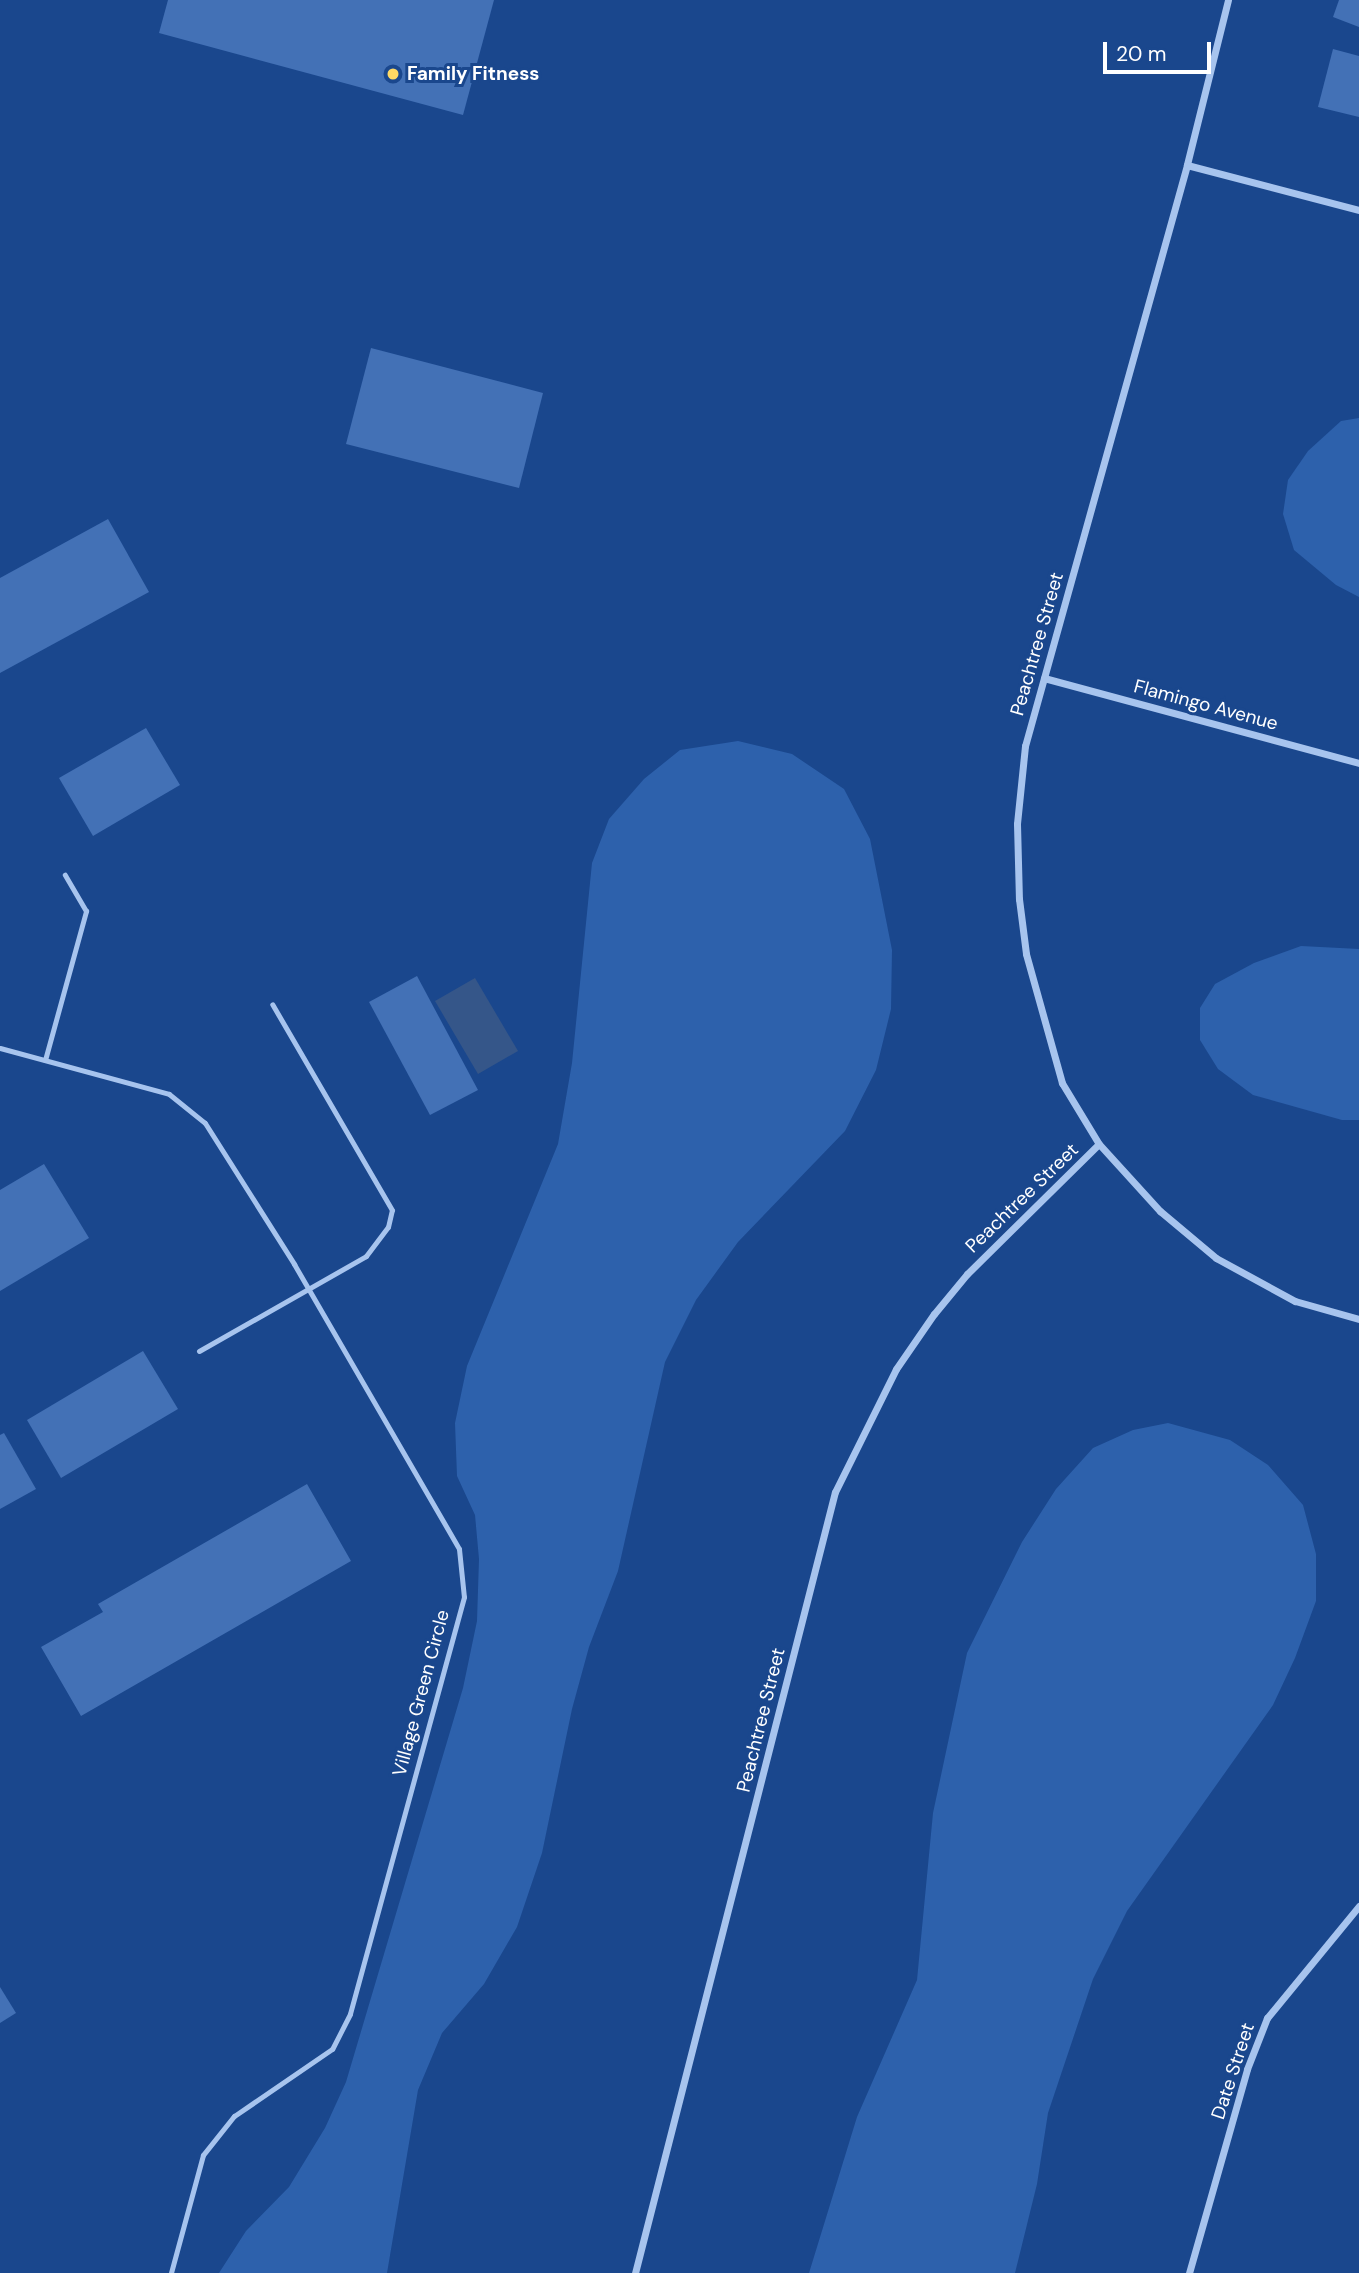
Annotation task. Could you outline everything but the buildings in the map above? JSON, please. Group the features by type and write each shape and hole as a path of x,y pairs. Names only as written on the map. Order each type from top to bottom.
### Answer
{"street":[{"name":"Peachtree Street","path":"635,2273 835,1492 896,1369 934,1314 967,1273 1099,1144 1062,1083 1026,954 1019,899 1017,824 1025,746 1187,165 1228,0"},
{"path":"1187,165 1359,210"},
{"name":"Flamingo Avenue","path":"1044,678 1359,763"},
{"path":"1099,1144 1160,1211 1216,1258 1295,1301 1359,1319"},
{"name":"Date Street","path":"1189,2273 1247,2069 1267,2018 1359,1906"}],"lane":[{"path":"45,1060 86,911 65,874"},
{"path":"199,1351 310,1291 366,1256 388,1227 392,1210 272,1004"},
{"name":"Village Green Circle","path":"0,1048 169,1094 205,1123 310,1291 458,1549 464,1597 350,2014 332,2049 234,2116 203,2155 171,2273"}],"shaded area":[{"path":"1359,418 1359,597 1336,585 1294,550 1283,514 1288,480 1308,451 1341,421"},
{"path":"738,741 792,754 844,789 870,839 892,950 891,1009 876,1070 845,1131 738,1242 696,1300 665,1362 618,1571 589,1647 572,1709 542,1853 517,1927 484,1984 442,2033 418,2090 387,2273 219,2273 246,2231 289,2187 325,2128 346,2082 463,1688 477,1621 479,1559 475,1515 457,1476 455,1423 467,1366 558,1144 572,1063 592,863 609,819 644,779 680,750"},
{"path":"1301,946 1359,949 1359,1120 1342,1120 1253,1095 1218,1069 1200,1040 1200,1008 1215,984 1254,963"},
{"path":"475,978 518,1051 478,1074 435,1001"},
{"path":"1168,1423 1230,1440 1268,1465 1303,1505 1316,1554 1316,1601 1295,1658 1273,1705 1127,1911 1093,1979 1048,2113 1037,2184 1015,2273 809,2273 857,2117 917,1980 933,1813 967,1653 1022,1542 1056,1489 1093,1448 1133,1430"}],"place":[{"name":"Family Fitness","path":"393,74"}]}
